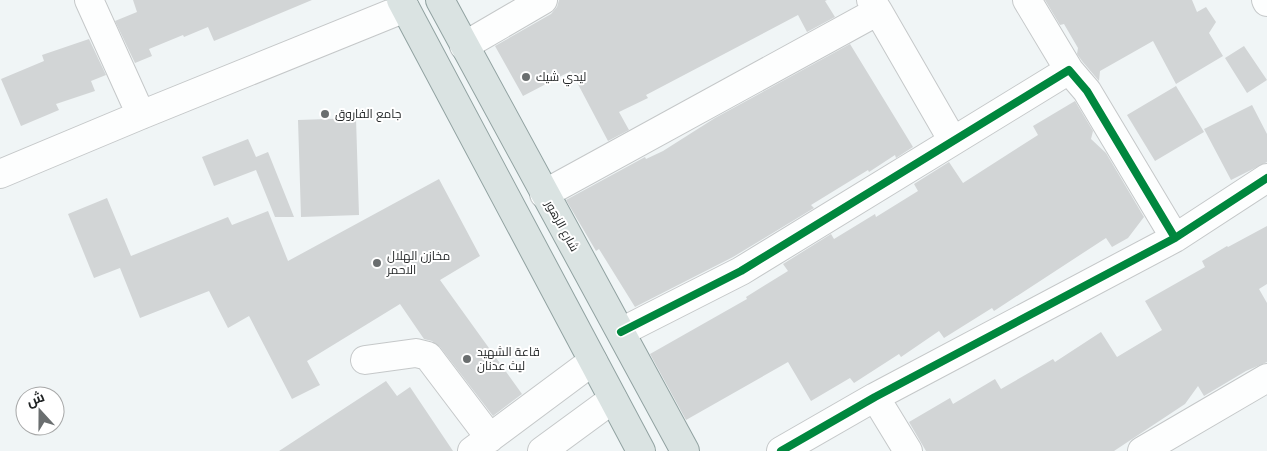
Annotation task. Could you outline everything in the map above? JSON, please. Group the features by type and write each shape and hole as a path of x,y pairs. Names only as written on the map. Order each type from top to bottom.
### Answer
{"main road":[{"name":"شارع الزهور","path":"440,0 685,451"},
{"path":"403,4 641,451"}],"street":[{"path":"89,0 141,114"},
{"path":"464,46 543,0"},
{"path":"1027,0 1070,70 1087,90 1174,238"},
{"path":"0,174 403,4"},
{"path":"544,194 874,6 953,141"},
{"path":"621,332 741,271 1070,70"},
{"path":"781,451 875,397 1174,238 1267,178"},
{"path":"365,360 416,353 428,356 481,445 593,361"},
{"path":"1142,451 1267,378"},
{"path":"875,397 908,451"},
{"path":"542,451 613,399"}],"building":[{"path":"133,0 312,0 214,41 208,27 184,37 183,35 149,49 152,56 135,63 115,21 137,12"},
{"path":"559,0 827,0 825,1 835,17 807,32 798,15 646,95 648,98 619,112 629,130 608,141 571,71 523,96 495,46 551,14 557,7"},
{"path":"1045,0 1192,0 1197,12 1206,7 1216,22 1209,33 1223,56 1176,84 1153,41 1100,71 1099,81 1077,54 1078,48 1064,24 1060,25"},
{"path":"89,39 106,75 91,81 95,91 56,104 59,110 21,126 1,79 44,61 42,55"},
{"path":"850,44 913,147 896,158 895,155 869,172 868,170 811,205 814,208 733,257 635,307 599,249 596,251 566,200 645,157 646,159 663,151 715,118"},
{"path":"1244,46 1267,80 1247,93 1225,58"},
{"path":"1176,86 1204,132 1155,161 1127,115"},
{"path":"1075,101 1093,131 1091,139 1106,153 1144,217 1128,238 1112,247 1106,238 994,311 992,308 944,338 939,331 901,357 899,354 854,383 850,378 811,401 788,362 686,420 650,354 747,299 746,297 788,271 783,264 831,234 834,239 875,214 876,217 918,191 914,184 949,162 963,183 1038,135 1033,126"},
{"path":"1252,105 1267,134 1267,162 1231,180 1204,129"},
{"path":"356,118 359,215 301,217 298,120"},
{"path":"248,139 256,157 268,152 294,217 275,217 256,170 214,186 202,157"},
{"path":"439,179 480,256 440,280 522,394 493,416 440,347 432,341 424,339 400,304 307,361 320,385 292,399 249,316 228,328 209,291 140,318 120,268 94,278 68,214 107,198 131,256 228,217 232,225 268,211 288,261"},
{"path":"1267,226 1267,284 1259,289 1267,303 1267,362 1246,371 1204,396 1198,386 1185,404 1114,451 926,451 909,422 950,398 953,404 995,379 1001,389 1053,359 1055,362 1101,332 1117,357 1162,330 1145,301 1205,267 1202,261"},
{"path":"386,381 397,396 410,387 453,451 279,451"}],"cycle path":[{"path":"621,332 741,271 1069,70 1087,91 1175,238"},
{"path":"781,451 875,397 1175,238 1267,178"}],"place":[{"name":"ليدي شيك","path":"526,77"},
{"name":"جامع الفاروق","path":"325,114"},
{"name":"مخازن الهلال الاحمر","path":"377,263"},
{"name":"قاعة الشهيد ليث عدنان","path":"467,359"}]}
